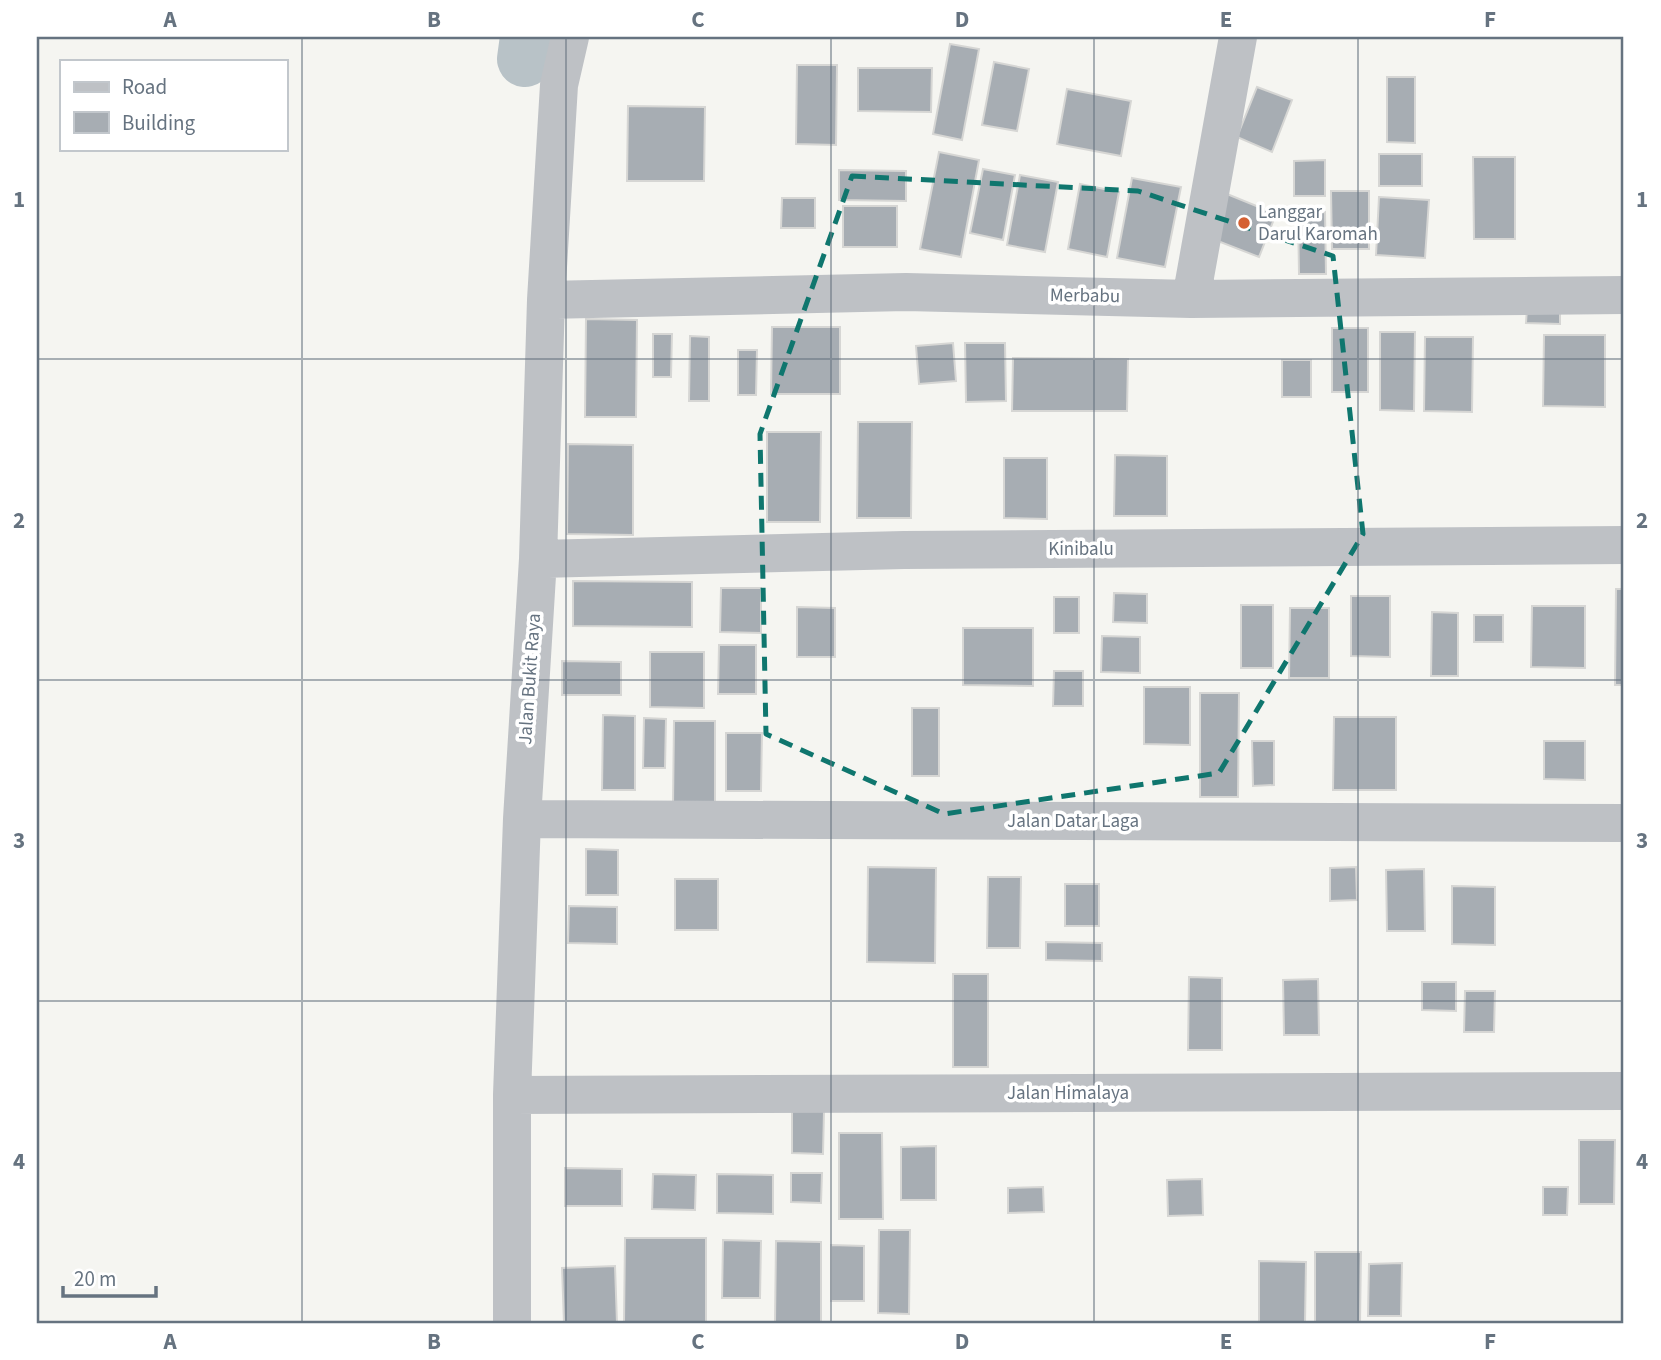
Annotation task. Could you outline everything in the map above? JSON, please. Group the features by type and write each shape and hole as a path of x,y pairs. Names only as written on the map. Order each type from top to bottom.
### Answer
{"street":[{"name":"Jalan Bukit Raya","path":"512,1323 512,1095 522,819 538,559 546,300 559,85 570,37"},
{"path":"1191,299 1238,37"},
{"name":"Merbabu","path":"546,300 906,292 1191,299 1624,295"},
{"name":"Kinibalu","path":"538,559 904,550 1624,545"},
{"name":"Jalan Datar Laga","path":"522,819 1624,823"},
{"name":"Jalan Himalaya","path":"512,1095 1624,1091"}],"highlighted area":[{"path":"852,176 1138,191 1333,256 1363,534 1219,773 944,814 766,734 760,434"}],"building":[{"path":"950,44 979,49 962,140 933,134"},
{"path":"994,62 1029,69 1017,131 982,125"},
{"path":"797,65 837,65 836,145 796,144"},
{"path":"858,68 932,68 931,112 858,111"},
{"path":"1387,77 1415,77 1415,143 1387,142"},
{"path":"1257,87 1292,100 1272,152 1237,137"},
{"path":"1067,89 1131,101 1121,156 1057,144"},
{"path":"628,106 705,107 704,181 627,181"},
{"path":"939,152 979,160 961,257 920,249"},
{"path":"1379,154 1422,154 1422,186 1379,186"},
{"path":"1473,157 1515,157 1515,239 1474,239"},
{"path":"1325,160 1325,196 1294,196 1294,161"},
{"path":"983,169 1015,175 1003,240 970,233"},
{"path":"839,170 906,171 906,201 839,200"},
{"path":"1020,175 1058,182 1045,252 1007,245"},
{"path":"1132,178 1181,187 1165,267 1117,258"},
{"path":"1080,184 1119,192 1107,257 1068,249"},
{"path":"1331,191 1369,191 1369,249 1332,249"},
{"path":"1227,194 1276,214 1259,257 1210,238"},
{"path":"1379,197 1429,200 1425,258 1376,255"},
{"path":"782,198 815,198 815,228 781,228"},
{"path":"843,206 897,206 897,247 843,247"},
{"path":"1325,212 1326,274 1299,274 1298,213"},
{"path":"1527,308 1560,308 1560,324 1526,323"},
{"path":"586,319 637,320 636,417 585,417"},
{"path":"772,327 840,327 840,394 771,394"},
{"path":"1332,328 1368,328 1368,392 1332,392"},
{"path":"1380,332 1415,332 1414,411 1380,410"},
{"path":"653,334 672,334 671,377 653,377"},
{"path":"1544,335 1605,335 1605,407 1543,406"},
{"path":"690,336 709,337 709,401 689,401"},
{"path":"1425,337 1473,337 1472,412 1424,411"},
{"path":"953,343 956,381 919,384 916,346"},
{"path":"965,343 1005,343 1006,401 966,402"},
{"path":"738,350 757,350 756,395 738,395"},
{"path":"1013,358 1128,359 1127,411 1012,411"},
{"path":"1282,360 1311,360 1311,397 1282,397"},
{"path":"858,422 912,422 911,518 857,518"},
{"path":"767,432 821,432 820,522 767,522"},
{"path":"568,444 633,445 633,535 567,534"},
{"path":"1115,455 1167,456 1167,516 1114,516"},
{"path":"1004,458 1047,458 1047,519 1004,518"},
{"path":"573,581 692,582 692,627 573,626"},
{"path":"721,588 761,588 761,633 720,632"},
{"path":"1616,589 1624,589 1624,685 1615,685"},
{"path":"1114,593 1147,594 1147,623 1113,622"},
{"path":"1351,596 1390,596 1390,657 1351,656"},
{"path":"1054,597 1079,597 1079,633 1054,633"},
{"path":"1241,605 1273,605 1273,668 1241,668"},
{"path":"1532,606 1585,606 1585,668 1531,667"},
{"path":"797,607 835,608 835,657 797,657"},
{"path":"1290,608 1329,608 1329,678 1289,678"},
{"path":"1432,612 1458,613 1458,676 1431,676"},
{"path":"1474,615 1503,615 1503,642 1474,642"},
{"path":"963,628 1033,628 1033,686 963,685"},
{"path":"1102,636 1140,637 1140,673 1101,672"},
{"path":"719,645 756,645 756,694 718,694"},
{"path":"650,652 704,652 704,708 650,707"},
{"path":"562,661 621,662 621,695 562,695"},
{"path":"1054,671 1083,671 1083,706 1053,706"},
{"path":"1144,687 1190,687 1190,745 1144,744"},
{"path":"1200,693 1239,693 1238,797 1200,797"},
{"path":"912,708 939,708 939,776 912,776"},
{"path":"603,715 635,716 635,790 602,790"},
{"path":"1334,717 1396,717 1396,790 1333,790"},
{"path":"644,718 666,719 665,768 643,768"},
{"path":"674,721 715,721 715,806 673,805"},
{"path":"726,733 762,733 761,791 726,791"},
{"path":"1252,741 1274,741 1274,785 1253,786"},
{"path":"1544,741 1585,741 1585,780 1544,779"},
{"path":"586,849 618,850 618,895 586,895"},
{"path":"868,867 936,868 935,963 867,962"},
{"path":"1356,867 1357,900 1330,901 1330,868"},
{"path":"1424,869 1425,931 1387,931 1386,870"},
{"path":"988,877 1021,877 1020,948 987,948"},
{"path":"675,879 718,879 718,930 675,930"},
{"path":"1065,884 1099,884 1099,926 1065,926"},
{"path":"1452,886 1495,887 1495,945 1452,944"},
{"path":"569,906 617,907 617,944 568,943"},
{"path":"1046,942 1102,943 1102,961 1046,960"},
{"path":"953,974 988,974 988,1067 953,1067"},
{"path":"1189,977 1222,978 1222,1050 1188,1050"},
{"path":"1318,979 1319,1035 1284,1035 1283,980"},
{"path":"1422,982 1456,982 1456,1011 1422,1010"},
{"path":"1465,991 1495,991 1494,1032 1464,1032"},
{"path":"792,1111 824,1111 823,1154 792,1153"},
{"path":"839,1133 882,1133 883,1219 839,1219"},
{"path":"1579,1140 1615,1140 1614,1204 1579,1204"},
{"path":"936,1146 936,1200 901,1200 901,1147"},
{"path":"565,1168 622,1169 622,1206 565,1206"},
{"path":"791,1173 822,1173 821,1203 791,1202"},
{"path":"653,1174 696,1175 695,1210 652,1209"},
{"path":"717,1174 773,1175 773,1214 717,1213"},
{"path":"1202,1179 1203,1215 1168,1216 1167,1180"},
{"path":"1043,1187 1044,1212 1008,1213 1008,1188"},
{"path":"1543,1187 1568,1187 1567,1215 1543,1215"},
{"path":"879,1230 910,1230 909,1314 878,1313"},
{"path":"625,1238 706,1238 706,1323 624,1323"},
{"path":"723,1240 761,1241 760,1298 722,1298"},
{"path":"776,1241 821,1242 821,1323 775,1323"},
{"path":"831,1245 864,1246 864,1301 831,1301"},
{"path":"1315,1252 1361,1252 1360,1323 1315,1323"},
{"path":"1259,1261 1306,1262 1305,1323 1259,1323"},
{"path":"1402,1263 1401,1316 1368,1316 1369,1264"},
{"path":"615,1266 617,1323 564,1323 562,1268"}],"waterway":[{"path":"525,59 528,37"}],"place":[{"name":"Langgar Darul Karomah","path":"1244,223"}]}
